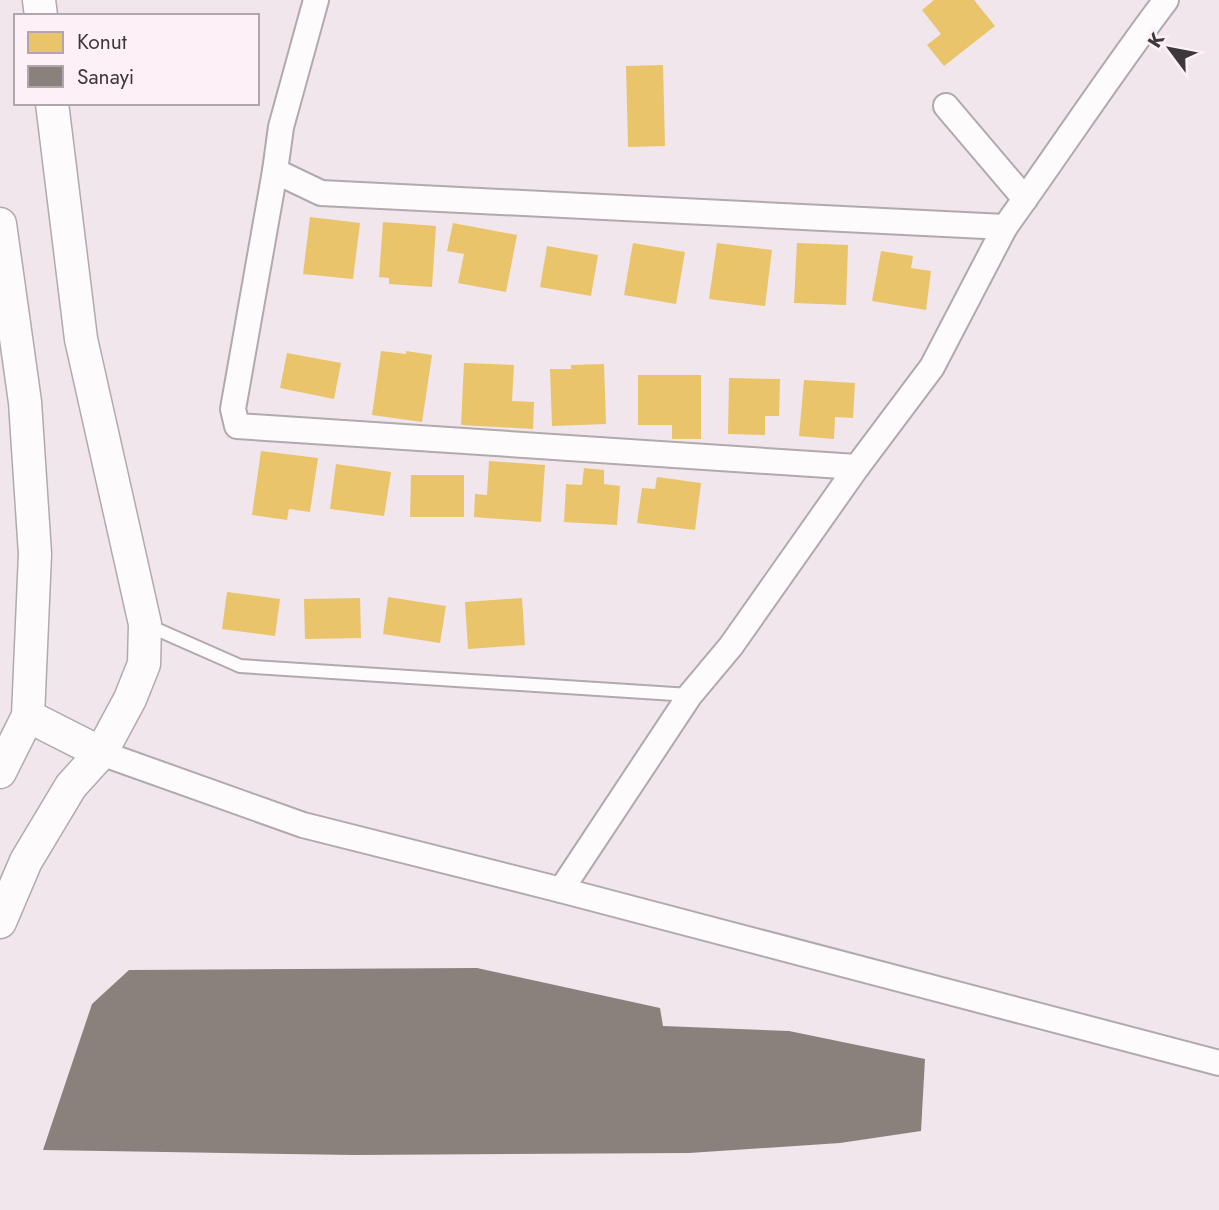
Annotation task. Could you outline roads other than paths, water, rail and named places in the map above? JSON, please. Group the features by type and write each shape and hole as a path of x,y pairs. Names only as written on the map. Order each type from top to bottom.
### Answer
{"street":[{"path":"316,0 281,127 233,409 237,426 857,467"},
{"path":"561,890 690,695 731,646 857,467 932,367 1005,227 1120,61 1166,0"},
{"path":"0,922 26,860 71,786 101,753 130,699 144,664 145,624 81,339 52,105"},
{"path":"946,106 1025,199"},
{"path":"275,171 321,193 1005,227"},
{"path":"0,224 25,402 35,554 28,716 0,772"},
{"path":"28,716 101,753 303,825 1219,1063"}],"lane":[{"path":"145,624 240,666 690,695"}]}
